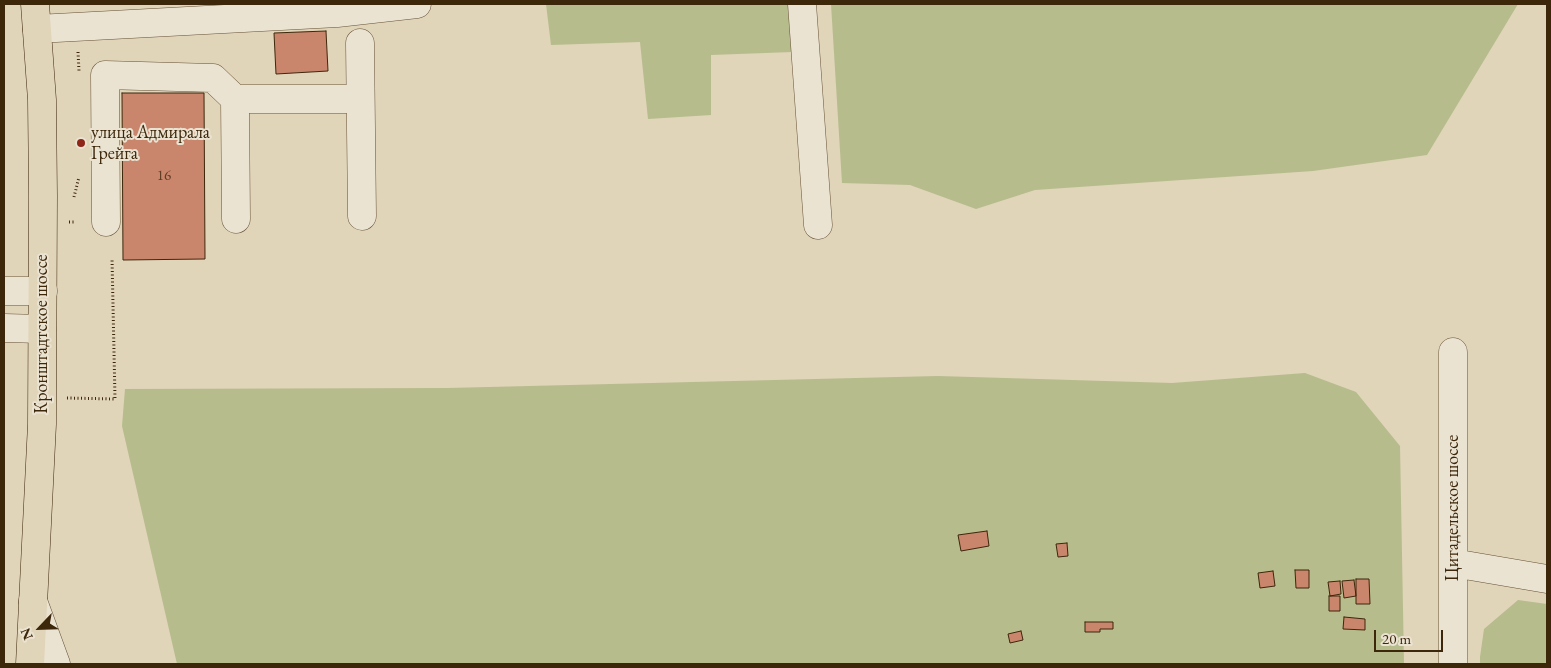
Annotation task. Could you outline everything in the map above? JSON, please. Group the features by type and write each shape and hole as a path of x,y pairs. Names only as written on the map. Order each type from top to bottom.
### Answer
{"main road":[{"name":"Кронштадтское шоссе","path":"30,664 42,424 42,100 36,16"}],"street":[{"path":"36,16 93,14 337,14 417,4"},
{"path":"802,4 818,225"},
{"path":"360,43 362,216"},
{"path":"106,222 105,75 213,78 235,99 360,99"},
{"path":"235,99 236,219"},
{"path":"4,291 42,291"},
{"path":"4,328 42,329"},
{"name":"Цитадельское шоссе","path":"1453,664 1454,352"},
{"path":"1453,563 1547,579"},
{"path":"33,601 56,664"}],"path":[{"path":"69,222 74,222"},
{"path":"67,398 115,399 112,258"}],"green space":[{"path":"546,4 789,4 792,52 711,55 711,115 648,119 640,42 551,45"},
{"path":"831,4 1518,4 1427,155 1313,171 1035,190 976,209 910,185 842,183"},
{"path":"1305,373 1356,392 1400,446 1404,664 177,664 122,426 125,389 448,388 938,376 1172,383"},
{"path":"1518,600 1547,604 1547,664 1480,664 1484,629"}],"building":[{"path":"326,31 328,71 276,74 274,33"},
{"path":"122,93 204,93 205,259 123,260"},
{"path":"987,531 989,546 961,551 958,535"},
{"path":"1067,543 1068,556 1058,557 1056,544"},
{"path":"1295,570 1309,570 1309,588 1296,588"},
{"path":"1273,571 1275,586 1260,588 1258,573"},
{"path":"1356,579 1369,579 1370,604 1356,604"},
{"path":"1354,580 1356,596 1344,598 1342,581"},
{"path":"1340,581 1341,594 1330,596 1328,582"},
{"path":"1329,596 1340,596 1340,611 1329,611"},
{"path":"1344,617 1365,619 1365,630 1343,629"},
{"path":"1085,622 1113,622 1113,629 1100,629 1100,632 1085,632"},
{"path":"1021,631 1023,640 1010,643 1008,634"}],"place":[{"name":"улица Адмирала Грейга","path":"81,143"}]}
